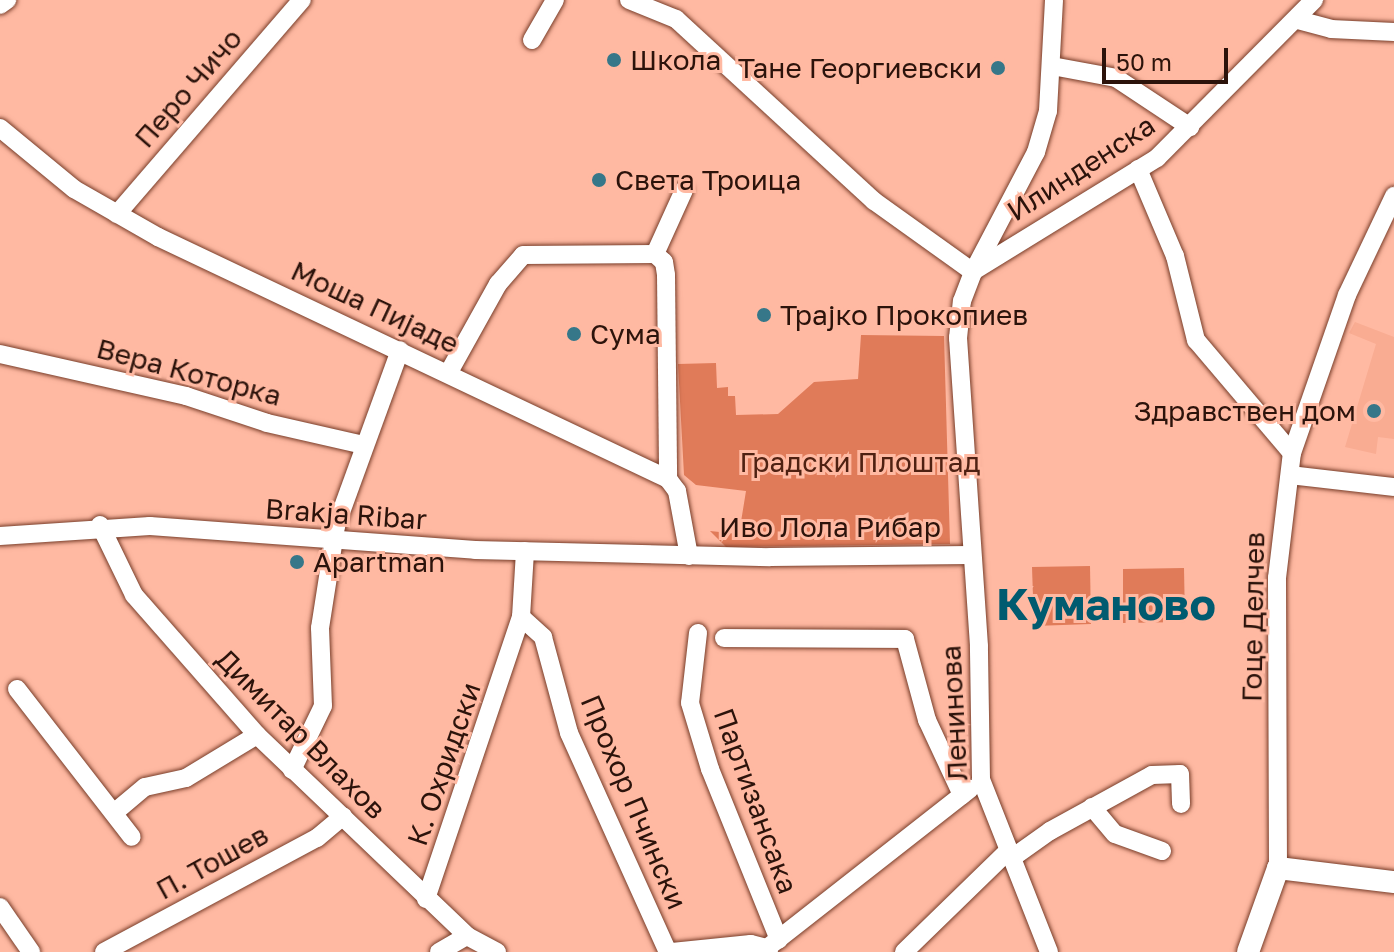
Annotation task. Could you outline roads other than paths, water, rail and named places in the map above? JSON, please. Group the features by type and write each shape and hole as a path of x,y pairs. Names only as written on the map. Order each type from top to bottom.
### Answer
{"main road":[{"path":"1248,952 1278,868 1394,882"}],"street":[{"path":"0,5 7,0"},
{"name":"Перо Чичо","path":"117,214 302,0"},
{"path":"532,40 555,0"},
{"path":"629,0 676,19 874,201 973,272"},
{"name":"Ленинова","path":"1049,952 981,779 958,338 962,301 973,272 1036,152 1048,111 1054,0"},
{"name":"Илинденска","path":"973,272 1138,169 1190,127 1298,20 1314,0"},
{"path":"1298,20 1320,28 1394,32"},
{"path":"1052,66 1116,78 1190,127"},
{"name":"Моша Пијаде","path":"0,128 74,189 117,214 668,479"},
{"path":"1138,169 1175,256 1196,340 1292,453"},
{"path":"655,254 684,190"},
{"name":"Гоце Делчев","path":"1278,868 1277,578 1292,453 1347,295 1394,196"},
{"path":"999,220 1032,237"},
{"path":"449,372 498,284 523,255 655,254 664,262 666,275 668,479 684,515 689,556"},
{"path":"292,770 323,706 320,628 345,492 400,350"},
{"name":"Вера Которка","path":"0,354 186,396 267,423 364,445"},
{"path":"1290,475 1394,487"},
{"name":"Brakja Ribar","path":"0,536 100,525 335,543 689,556"},
{"name":"Димитар Влахов","path":"100,525 134,595 257,735 426,899 467,936 497,952"},
{"path":"521,617 525,551"},
{"name":"Иво Лола Рибар","path":"689,556 971,555"},
{"name":"К. Охридски","path":"426,899 521,617"},
{"name":"Прохор Пчински","path":"521,617 543,637 569,733 670,952"},
{"name":"Партизансака","path":"698,633 690,703 772,947"},
{"path":"724,638 905,639 927,720 962,795"},
{"path":"17,689 132,837"},
{"path":"115,812 145,787 186,778 257,735"},
{"path":"904,952 1010,854 1140,781 1167,773 1180,774 1181,804"},
{"path":"670,952 751,944 772,947 981,779"},
{"path":"1092,807 1115,834 1162,851"},
{"name":"П. Тошев","path":"104,952 317,838 343,816"},
{"path":"0,907 31,952"},
{"path":"439,952 467,936"}],"place":[{"name":"Школа","path":"614,60"},
{"name":"Тане Георгиевски","path":"998,68"},
{"name":"Света Троица","path":"599,180"},
{"name":"Трајко Прокопиев","path":"764,315"},
{"name":"Сума","path":"574,334"},
{"name":"Здравствен дом","path":"1374,411"},
{"name":"Apartman","path":"297,562"}],"district":[{"name":"Куманово","path":"1106,604"}],"park label":[{"name":"Градски Плоштад","path":"860,462"}]}
